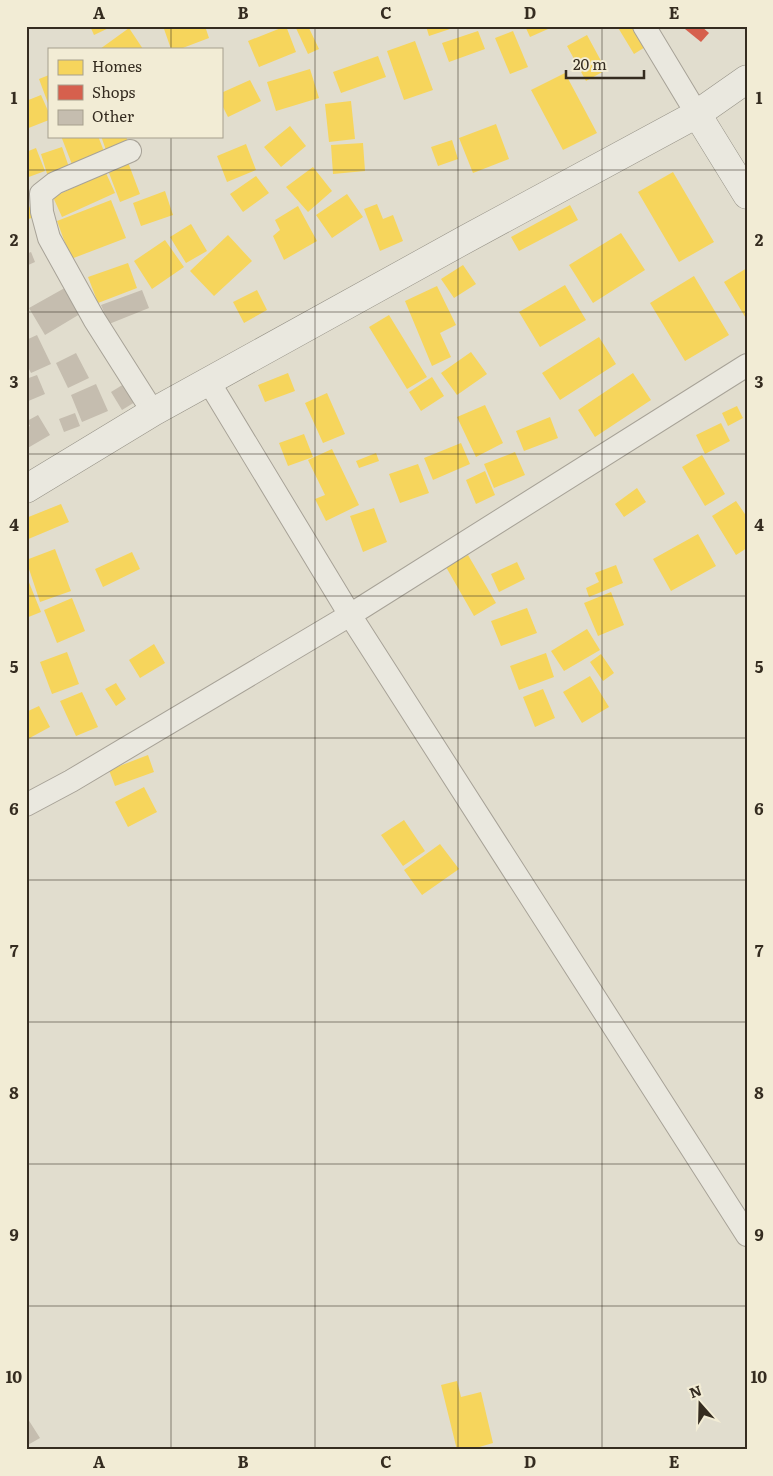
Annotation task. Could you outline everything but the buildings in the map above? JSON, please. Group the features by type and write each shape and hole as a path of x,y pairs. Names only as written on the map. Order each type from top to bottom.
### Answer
{"main road":[{"path":"26,488 153,412 466,238 697,114 747,79"},
{"path":"697,114 747,195"}],"street":[{"path":"644,26 697,114"},
{"path":"130,151 55,183 41,194 42,212 49,238 94,319 153,412"},
{"path":"26,805 70,782 350,615 747,365"},
{"path":"209,382 350,615 747,1234"}]}
